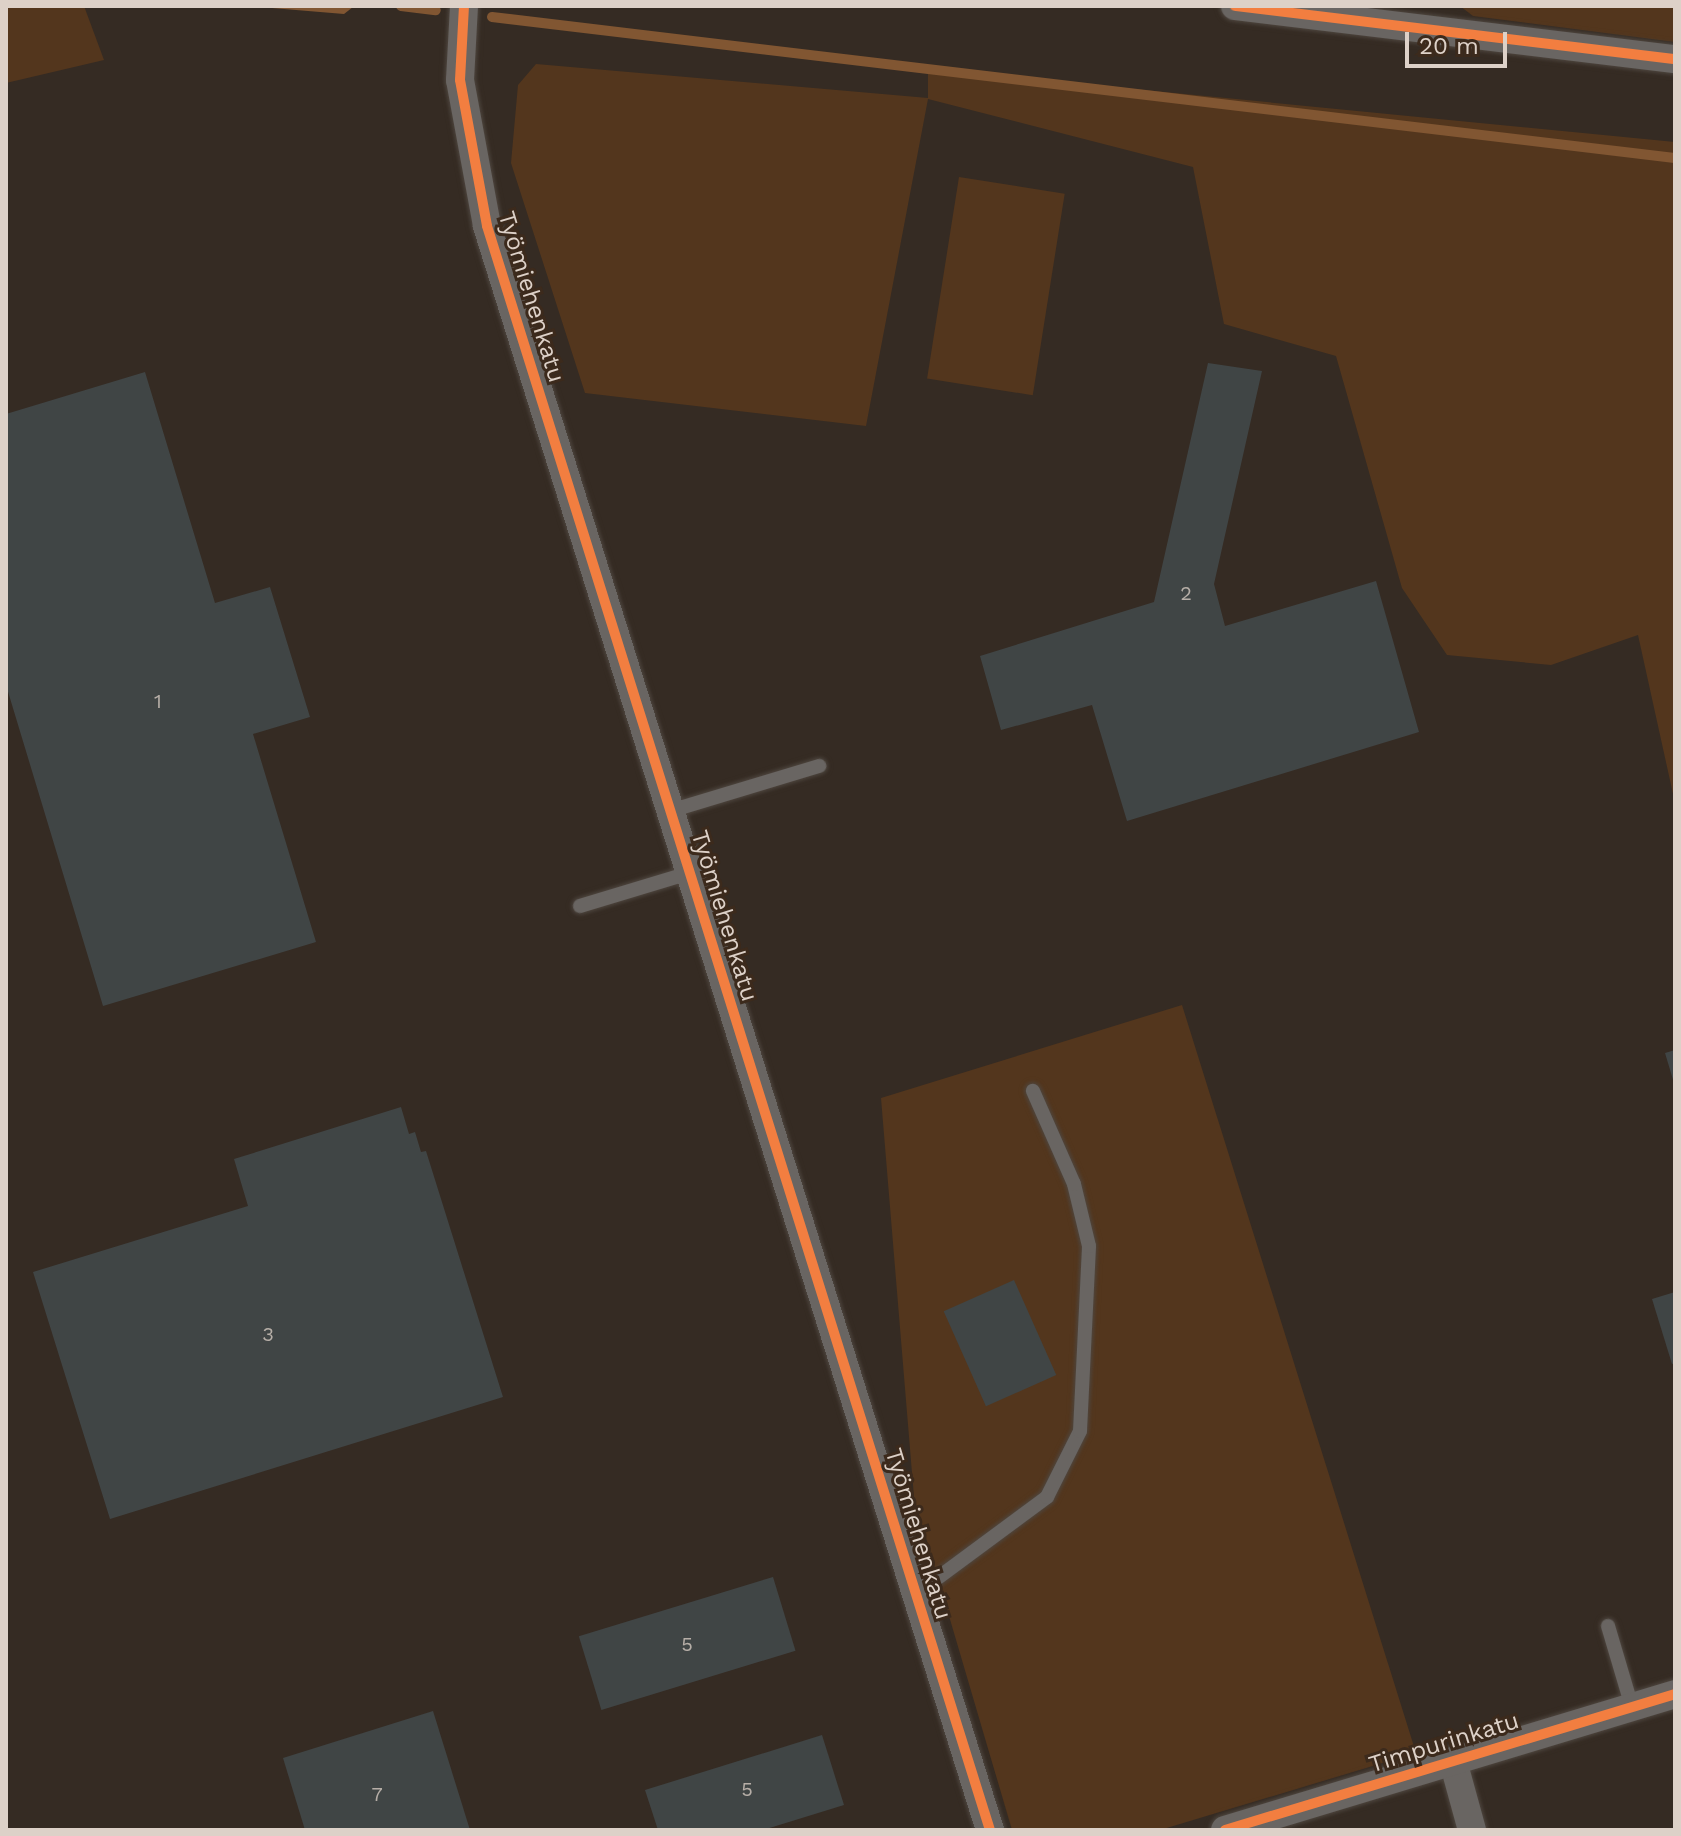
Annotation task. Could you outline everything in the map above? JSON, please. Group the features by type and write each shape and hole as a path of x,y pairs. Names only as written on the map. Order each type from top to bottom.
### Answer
{"street":[{"name":"Työmiehenkatu","path":"464,6 460,80 487,226 990,1830"},
{"path":"1235,6 1675,59"},
{"name":"Timpurinkatu","path":"1225,1830 1675,1694"},
{"path":"1453,1761 1472,1830"}],"lane":[{"path":"670,811 819,766"},
{"path":"580,906 689,873"},
{"path":"916,1594 1047,1497 1080,1431 1089,1246 1074,1184 1033,1091"},
{"path":"1608,1626 1632,1707"}],"shaded area":[{"path":"6,6 84,6 104,60 6,83"},
{"path":"248,6 353,6 353,7 344,14"},
{"path":"1460,6 1675,6 1675,42 1473,16"},
{"path":"536,64 928,98 928,69 1675,142 1675,803 1638,635 1551,665 1447,655 1402,588 1336,356 1224,324 1193,167 928,99 866,426 585,393 511,163 518,85"},
{"path":"959,177 1065,194 1033,395 927,378"},
{"path":"1182,1005 1416,1753 1160,1830 1012,1830 914,1497 881,1098"}],"building":[{"path":"1208,363 1262,371 1214,584 1225,626 1376,581 1419,732 1127,821 1092,705 1001,730 980,656 1154,602"},
{"path":"145,372 215,603 270,587 310,717 253,734 316,942 103,1006 6,685 6,414"},
{"path":"1675,1050 1675,1082 1674,1083 1665,1053"},
{"path":"401,1107 409,1134 415,1132 421,1152 426,1151 503,1397 110,1519 33,1272 248,1206 234,1159"},
{"path":"1014,1280 1056,1375 986,1406 944,1311"},
{"path":"1675,1292 1675,1363 1672,1364 1652,1299"},
{"path":"773,1577 796,1651 601,1710 579,1636"},
{"path":"433,1711 470,1830 305,1830 283,1758"},
{"path":"822,1735 844,1805 763,1830 658,1830 645,1790"}],"waterway":[{"path":"401,6 436,10"},
{"path":"492,17 1675,158"}],"cycle path":[{"path":"464,6 460,80 487,226 990,1830"},
{"path":"1235,6 1675,59"},
{"path":"1225,1830 1675,1694"}]}
